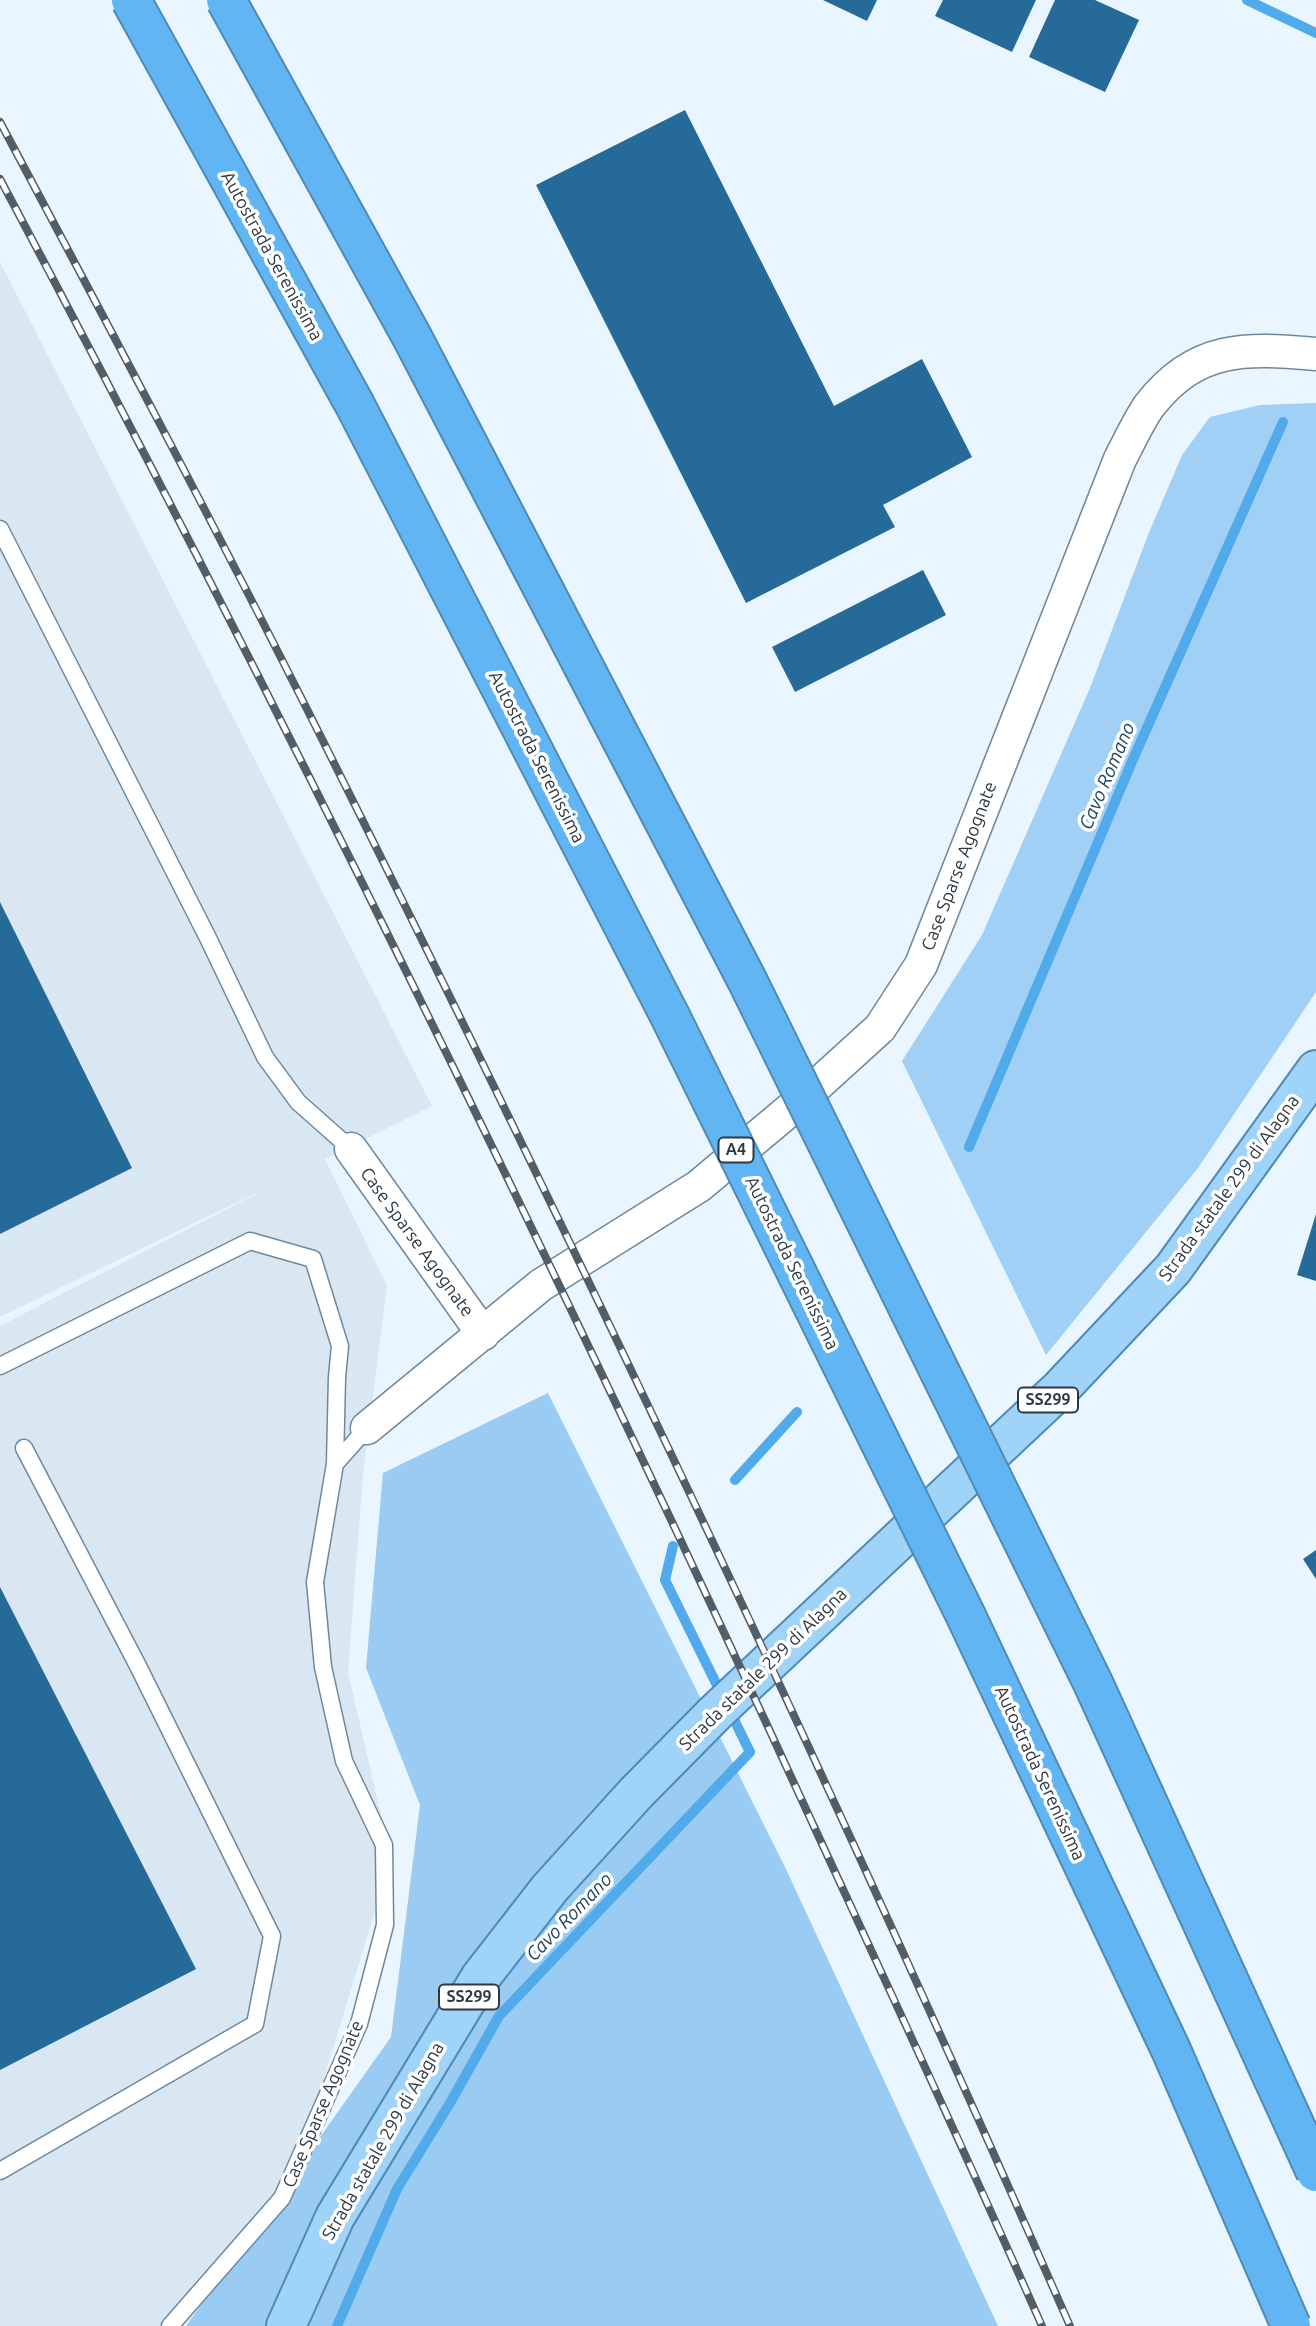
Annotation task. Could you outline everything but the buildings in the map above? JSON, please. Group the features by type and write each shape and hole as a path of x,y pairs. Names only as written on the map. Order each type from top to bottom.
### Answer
{"highway":[{"name":"Autostrada Serenissima","path":"131,0 355,405 670,1016 965,1614 1171,2050 1291,2326"},
{"path":"226,0 412,337 747,980 1093,1683 1316,2172"}],"main road":[{"name":"Strada statale 299 di Alagna","path":"286,2326 335,2217 480,1978 550,1888 636,1793 726,1703 1061,1388 1164,1279 1316,1070"}],"street":[{"name":"Case Sparse Agognate","path":"367,1427 541,1285 699,1186 793,1107 880,1028 921,965 1120,459 1148,408 1174,378 1214,356 1262,350 1316,354"},
{"name":"Case Sparse Agognate","path":"351,1149 483,1334"}],"lane":[{"path":"0,529 207,936 265,1058 298,1102 351,1149"},
{"path":"0,1366 250,1241 313,1259 340,1346 335,1464"},
{"name":"Case Sparse Agognate","path":"170,2326 282,2198 359,2024 386,1925 384,1845 344,1761 323,1667 315,1583 335,1464 367,1427"},
{"path":"0,2171 255,2024 272,1936 138,1666 24,1448"}],"shaded area":[{"path":"0,262 432,1106 325,1159 387,1286 363,1474 348,1672 391,1859 286,2202 184,2326 0,2326 0,1326 281,1181 0,1317"},
{"path":"1316,403 1316,992 1198,1168 1046,1355 902,1061 982,935 1090,688 1148,535 1182,455 1210,417 1260,405"},
{"path":"548,1393 785,1867 998,2326 186,2326 391,2037 420,1805 366,1668 383,1473"}],"waterway":[{"path":"1247,0 1316,33"},
{"name":"Cavo Romano","path":"969,1147 1134,757 1283,422"},
{"name":"Cavo Romano","path":"735,1480 797,1412"},
{"name":"Cavo Romano","path":"337,2326 397,2189 499,2016 750,1752 665,1580 673,1546"}],"railway":[{"path":"0,122 280,656 514,1128 798,1724 1070,2326"},
{"path":"0,179 215,591 526,1215 725,1635 1042,2326"}]}
